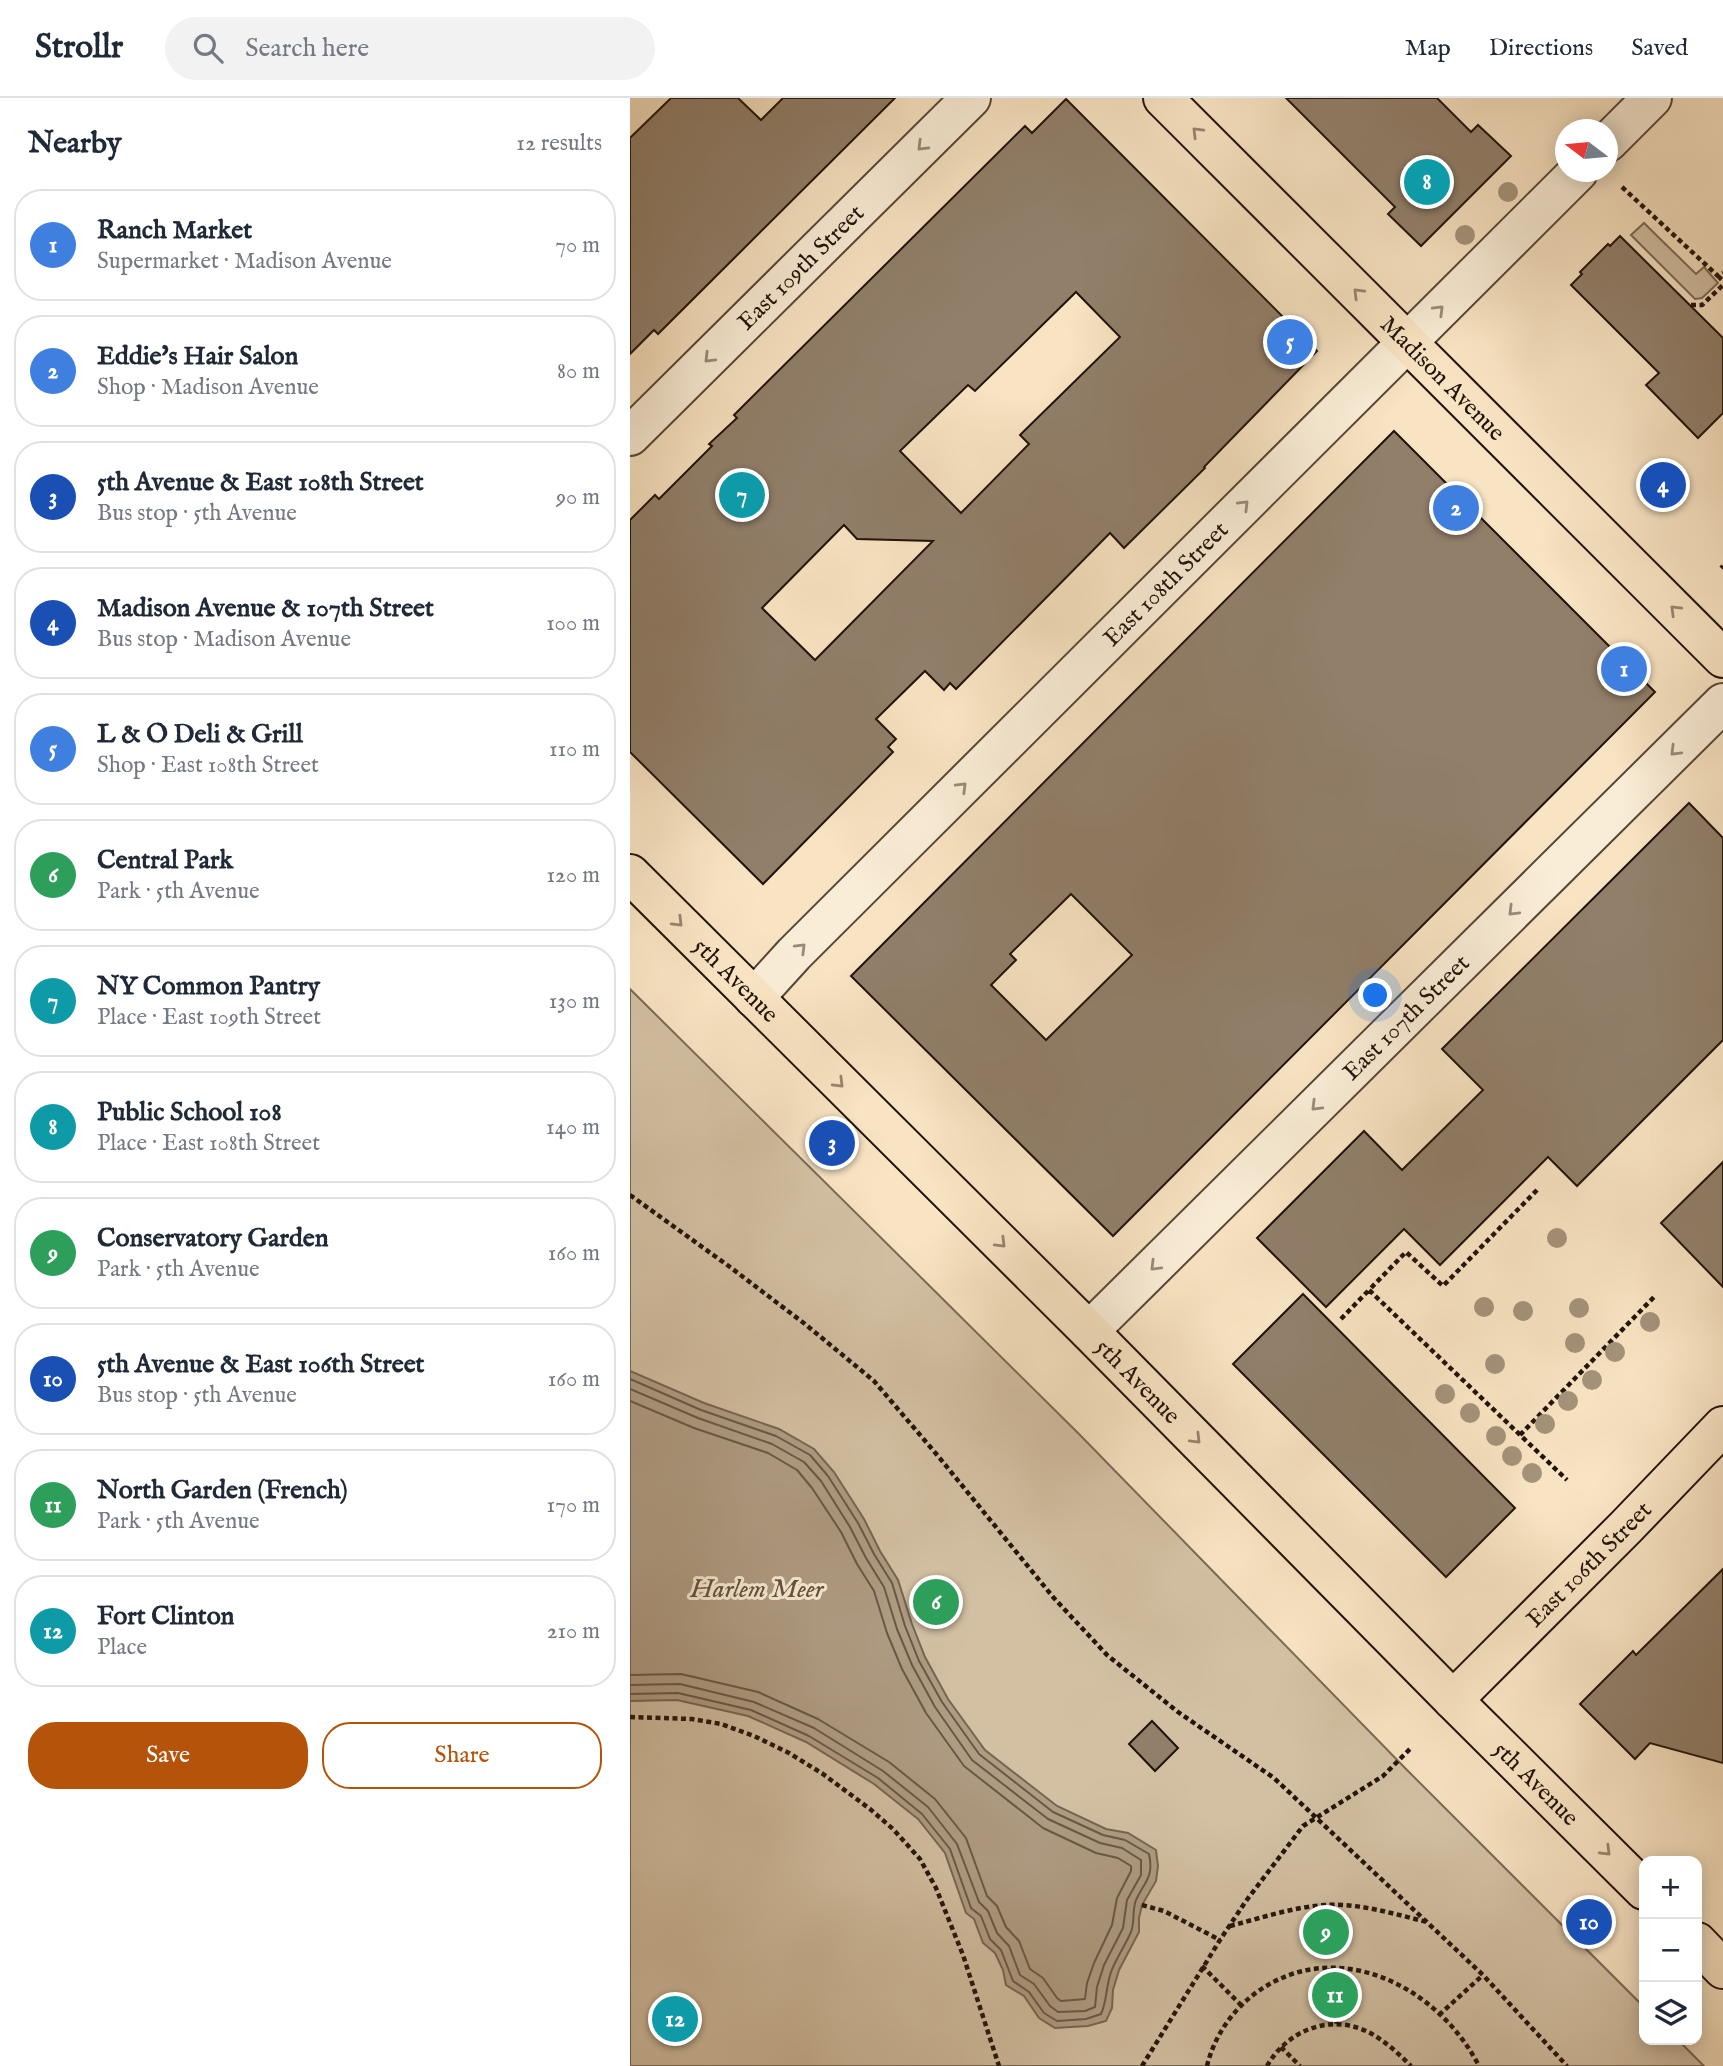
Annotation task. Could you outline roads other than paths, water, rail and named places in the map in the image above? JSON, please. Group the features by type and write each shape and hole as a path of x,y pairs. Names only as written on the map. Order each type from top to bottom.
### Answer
{"main road":[{"name":"Madison Avenue","path":"1163,98 1723,658"},
{"name":"5th Avenue","path":"630,874 1639,1885"},
{"name":"East 106th Street","path":"1453,1700 1723,1426"},
{"path":"1702,1947 1723,1969"}],"street":[{"name":"East 109th Street","path":"630,436 971,98"},
{"path":"1618,132 1652,98"},
{"name":"East 108th Street","path":"754,998 794,954 1568,182"},
{"name":"East 107th Street","path":"1089,1331 1723,703"}],"water":[{"name":"Harlem Meer","path":"630,1371 704,1403 779,1429 814,1449 834,1472 864,1519 898,1580 925,1657 948,1699 985,1750 1057,1806 1106,1829 1128,1833 1156,1850 1156,1881 1142,1905 1139,1932 1119,1970 1113,1990 1112,2008 1106,2021 1088,2026 1055,2028 1039,2018 1024,1996 1006,1985 995,1953 983,1943 974,1919 966,1913 945,1853 918,1819 874,1784 806,1742 748,1716 677,1700 630,1701"}],"place":[{"name":"Public School 108","path":"1427,182"},
{"name":"L & O Deli & Grill","path":"1290,342"},
{"name":"Madison Avenue & 107th Street","path":"1663,485"},
{"name":"NY Common Pantry","path":"742,495"},
{"name":"Eddie's Hair Salon","path":"1456,508"},
{"name":"Ranch Market","path":"1624,669"},
{"name":"5th Avenue & East 108th Street","path":"832,1143"},
{"name":"Central Park","path":"936,1602"},
{"name":"5th Avenue & East 106th Street","path":"1589,1922"},
{"name":"Conservatory Garden","path":"1326,1932"},
{"name":"North Garden (French)","path":"1335,1995"},
{"name":"Fort Clinton","path":"675,2019"}]}
